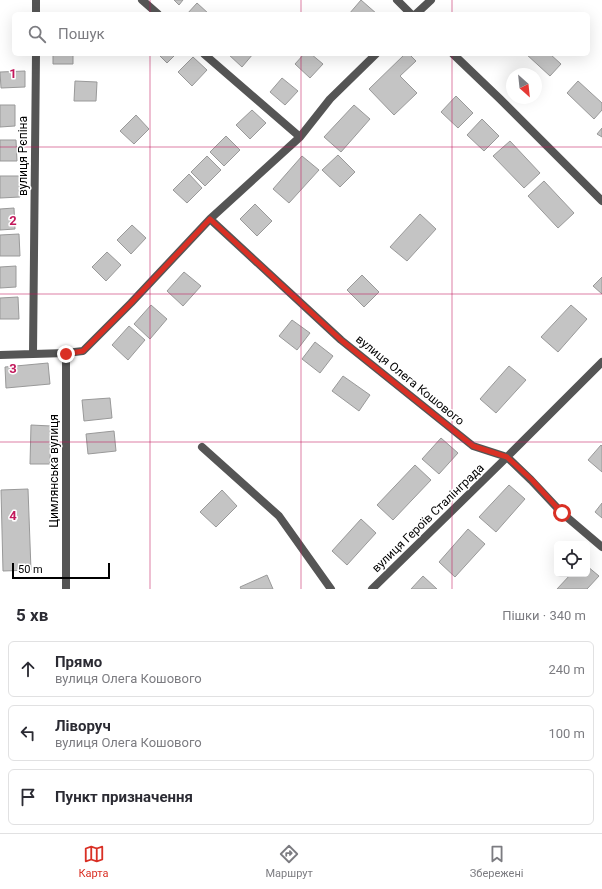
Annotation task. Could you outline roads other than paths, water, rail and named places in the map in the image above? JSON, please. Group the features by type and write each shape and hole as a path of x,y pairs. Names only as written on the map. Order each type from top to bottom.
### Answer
{"street":[{"path":"36,0 36,12"},
{"path":"142,0 156,12"},
{"path":"397,0 409,12"},
{"path":"418,12 431,0"},
{"name":"вулиця Рєпіна","path":"33,354 36,56"},
{"path":"206,56 300,137"},
{"path":"0,354 66,354 83,351 131,303 210,219 300,137 330,99 374,56"},
{"path":"455,56 602,202"},
{"name":"вулиця Олега Кошового","path":"210,219 341,340 473,446 507,457 532,480 562,513 602,547"},
{"name":"Цимлянська вулиця","path":"66,354 66,589"},
{"name":"вулиця Героїв Сталінграда","path":"372,589 602,362"},
{"path":"202,447 279,516 331,589"}]}
